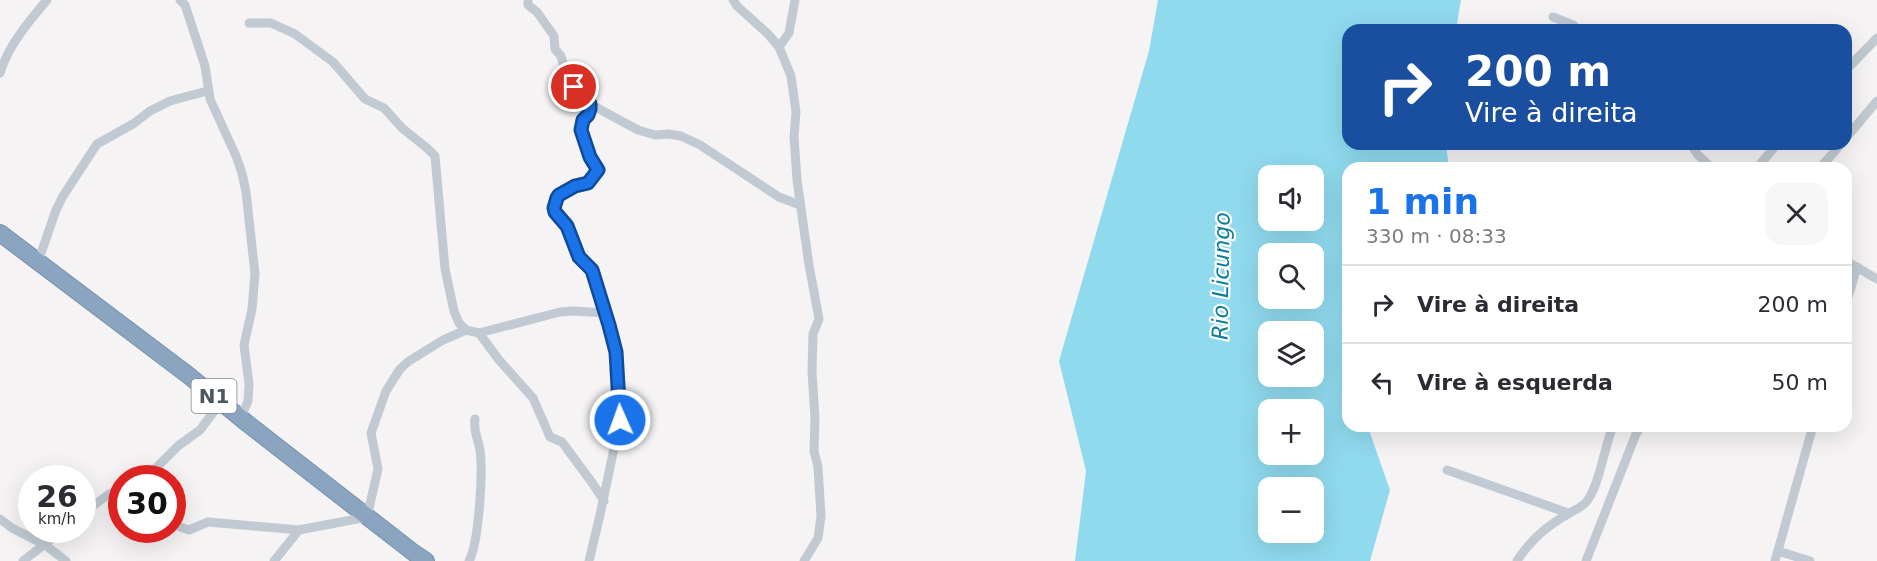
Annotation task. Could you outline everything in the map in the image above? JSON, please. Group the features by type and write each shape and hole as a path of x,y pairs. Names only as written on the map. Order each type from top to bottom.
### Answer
{"highway":[{"name":"N1","path":"0,233 426,561"}],"street":[{"path":"0,72 12,46 47,0"},
{"path":"180,0 185,5 199,45 205,66 207,91 242,173 250,224 255,274 252,309 244,345 249,384 248,401 241,417"},
{"path":"528,0 528,5 537,12 554,36 555,50 561,56 566,80 590,104 638,130 656,135 681,136 700,145 779,197 800,205"},
{"path":"733,0 779,47 791,76 796,112 794,137 800,205 819,319 813,334 812,371 814,451 818,467 821,516 818,538 804,561"},
{"path":"779,47 789,33 795,0"},
{"path":"1553,17 1570,24"},
{"path":"249,23 271,23 295,34 333,62 364,99 384,108 402,128 435,156 444,269 454,311 465,330"},
{"path":"1852,64 1877,38"},
{"path":"38,262 63,196 97,144 170,101 207,91"},
{"path":"1852,131 1877,101"},
{"path":"589,561 618,437 620,412 616,352 592,270 579,257 567,226 554,208 559,195 575,186 588,183 598,170 590,157 581,130 590,104"},
{"path":"1695,150 1706,162"},
{"path":"1763,162 1772,150"},
{"path":"1825,162 1836,150"},
{"path":"1852,264 1877,279"},
{"path":"1852,284 1857,267"},
{"path":"186,529 189,530 208,522 299,530 367,517 378,470 371,433 386,391 400,369 409,361 443,340 465,330 478,333 573,310 605,314"},
{"path":"478,333 533,398 550,437 562,442 604,501"},
{"path":"159,465 178,446 200,430 221,402"},
{"path":"469,561 473,555 480,475 480,449 473,427 475,419"},
{"path":"1517,561 1523,552 1550,526 1568,513 1580,508 1593,490 1610,432"},
{"path":"1586,561 1637,432"},
{"path":"1810,561 1777,556 1811,432"},
{"path":"1447,470 1568,513"},
{"path":"0,519 45,545 66,561"},
{"path":"274,561 299,530"},
{"path":"22,561 47,543"}],"water":[{"name":"Rio Licungo","path":"1158,0 1461,0 1457,24 1342,24 1342,150 1447,150 1448,162 1342,162 1342,432 1370,432 1390,490 1370,561 1075,561 1086,471 1059,361 1149,51"}],"route":[{"path":"574,87 590,104 581,130 590,157 598,170 588,183 575,186 559,195 554,208 566,223 579,257 592,270 616,352 620,420"}]}
